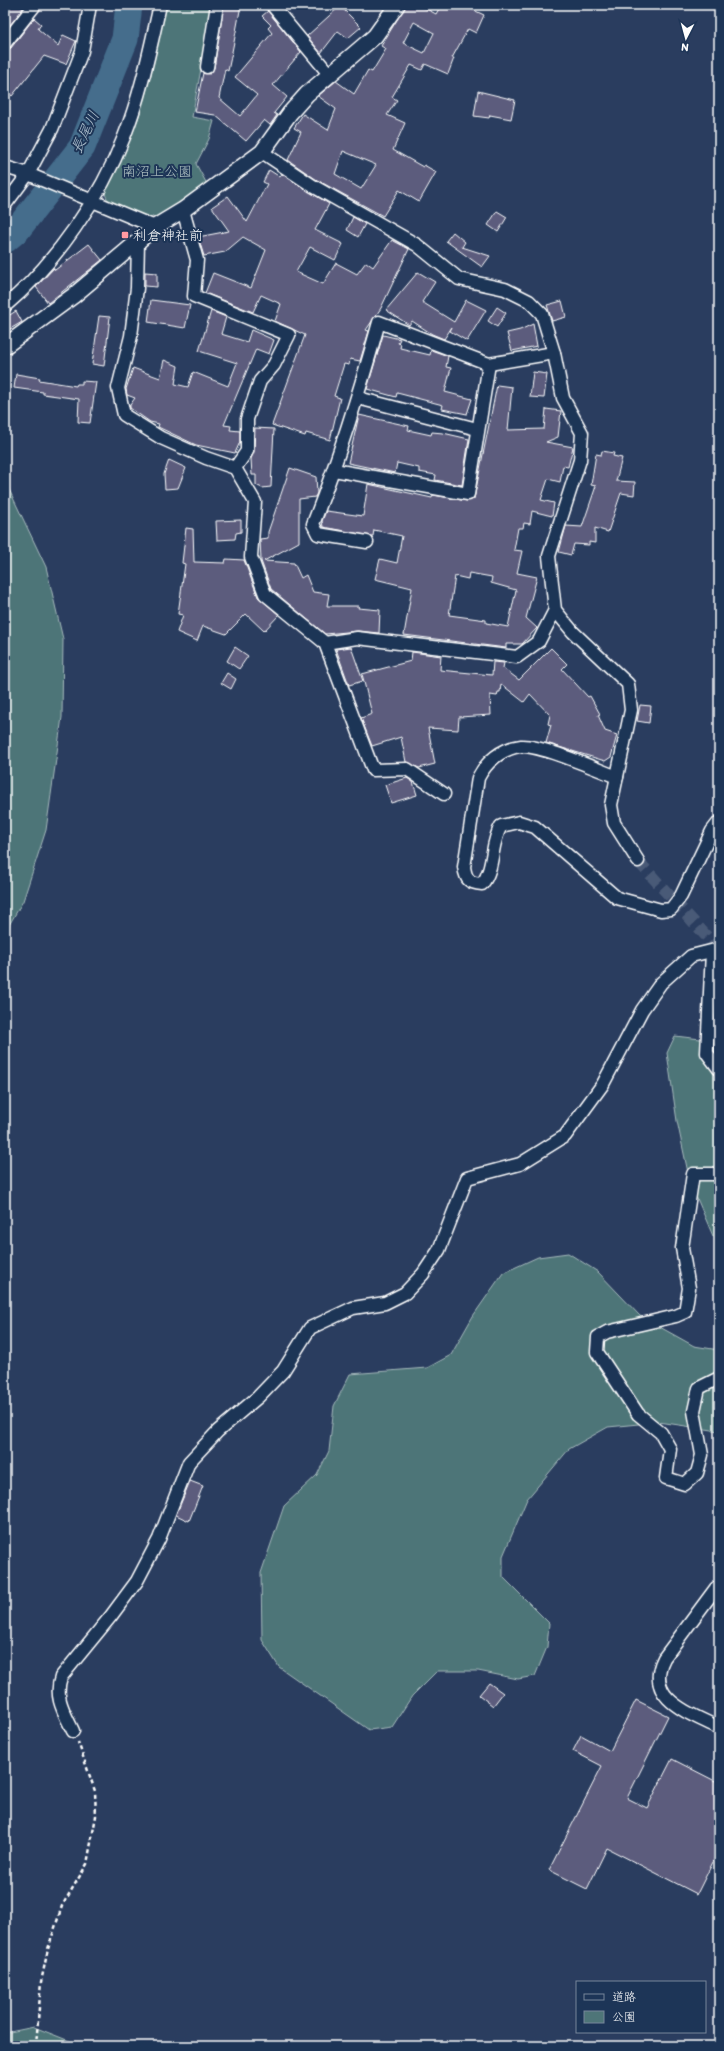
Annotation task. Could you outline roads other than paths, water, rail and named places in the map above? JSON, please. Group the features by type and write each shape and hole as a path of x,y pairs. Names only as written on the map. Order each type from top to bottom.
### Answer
{"street":[{"path":"5,43 35,5"},
{"path":"5,205 28,174 52,129 82,51 90,5"},
{"path":"5,306 15,298 66,240 87,200 112,166 124,136 144,75 160,5"},
{"path":"207,67 217,5"},
{"path":"272,5 329,74"},
{"path":"5,346 73,296 155,227 183,210 262,152 290,113 329,74 375,36 397,5"},
{"path":"262,152 313,186 417,245 459,279 505,289 529,301 542,314 554,353 563,398 582,433 580,460 549,556 555,610 573,632 628,684 631,710 611,805 614,823 638,861"},
{"path":"5,167 28,174 87,200 155,227"},
{"path":"183,210 197,260 194,296 289,335 274,365 260,381 247,419 247,451 235,468"},
{"path":"138,242 137,288 132,330 118,388 124,415 160,438 206,458 235,468 255,502 251,557 265,594 325,643 373,770 407,769 444,794"},
{"path":"367,542 318,534 312,524 334,470 358,398 379,322 489,364 554,353"},
{"path":"334,470 468,494 477,429 489,364"},
{"path":"358,398 477,429"},
{"path":"325,643 357,638 517,656 539,641 555,610"},
{"path":"617,777 549,752 521,746 500,754 484,765 478,778 464,867 466,878 472,884 482,884 488,877 496,836 501,826 519,822 535,827 617,898 661,910 671,909 681,896 712,831 719,822"},
{"path":"73,1731 60,1704 57,1688 61,1677 111,1616 137,1581 159,1539 189,1462 218,1431 258,1397 283,1372 310,1328 353,1308 385,1304 405,1293 423,1274 439,1250 467,1178 520,1164 565,1136 603,1084 642,1010 661,983 691,956 716,950 707,1053 719,1069"},
{"path":"719,1174 692,1174 682,1248 689,1288 685,1312 676,1316 606,1332 598,1337 597,1352 638,1414 661,1433 670,1449 666,1478 685,1484 697,1473 702,1455 694,1412 699,1388 719,1378"},
{"path":"716,1588 664,1658 659,1668 658,1678 662,1693 676,1705 719,1728"}],"waterway":[{"name":"長尾川","path":"5,240 17,230 82,147 125,39 129,5"}],"tunnel":[{"path":"638,861 719,950"}],"place":[{"name":"利倉神社前","path":"125,235"}],"park label":[{"name":"南沼上公園","path":"157,171"}]}
